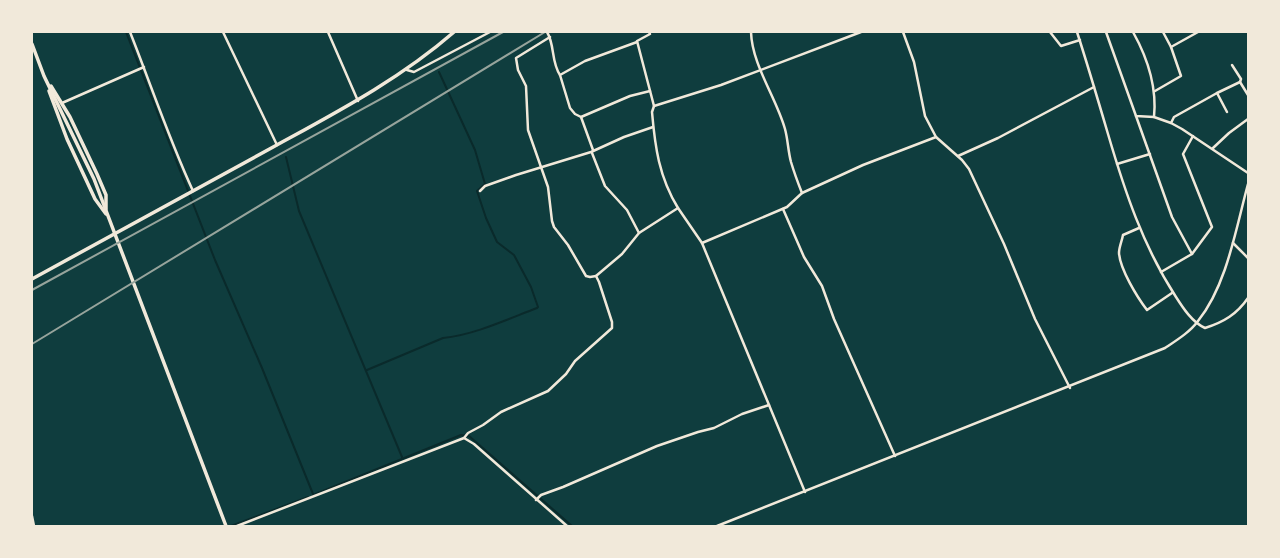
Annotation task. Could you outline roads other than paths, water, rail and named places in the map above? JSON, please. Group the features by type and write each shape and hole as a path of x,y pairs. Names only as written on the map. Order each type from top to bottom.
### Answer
{"main road":[{"path":"32,279 358,101 407,70 454,32"},
{"path":"32,44 67,139 95,199 106,213 114,234"},
{"path":"44,76 62,103 106,195 106,213"},
{"path":"44,76 94,179 226,527"}],"street":[{"path":"130,32 193,191"},
{"path":"223,32 277,145"},
{"path":"328,32 358,101"},
{"path":"407,70 414,72 490,32"},
{"path":"547,32 556,69 570,108 581,117 604,186 627,210 639,233"},
{"path":"560,75 657,32"},
{"path":"751,32 755,58 785,130 802,193"},
{"path":"654,106 712,88 861,32"},
{"path":"903,32 915,62 925,116 936,136 958,156 971,174 1035,319 1070,387"},
{"path":"1050,32 1061,46 1080,40"},
{"path":"1077,32 1139,228 1173,293 1196,323 1206,328 1238,312 1248,298"},
{"path":"1106,32 1172,217 1192,254"},
{"path":"1133,32 1155,91 1154,117"},
{"path":"1155,91 1181,76 1163,32"},
{"path":"1171,47 1195,32"},
{"path":"550,37 516,58 527,91 528,130 548,187 554,227 586,276 596,276 622,254 639,233 678,208"},
{"path":"638,41 654,106 653,127 659,166 678,208 702,243 805,492"},
{"path":"1232,65 1248,95"},
{"path":"62,103 144,67"},
{"path":"1171,123 1174,117 1240,82"},
{"path":"958,156 1094,87"},
{"path":"581,117 651,90"},
{"path":"1217,93 1227,112"},
{"path":"1136,116 1154,117 1171,123 1248,173"},
{"path":"1212,149 1248,119"},
{"path":"480,191 485,186 592,151 653,127"},
{"path":"702,243 787,207 802,193 936,136"},
{"path":"1161,272 1192,254 1212,226 1183,154 1193,136"},
{"path":"1117,164 1150,154"},
{"path":"717,527 1159,352 1196,323 1210,304 1232,243 1248,184"},
{"path":"783,209 804,257 822,286 895,456"},
{"path":"1139,228 1123,236 1119,253 1136,296 1147,310 1173,293"},
{"path":"1232,243 1248,258"},
{"path":"237,527 464,438 501,412 548,391 575,361 612,328 596,276"},
{"path":"536,499 657,446 714,428 742,414 769,405"},
{"path":"464,438 567,527"},
{"path":"32,516 34,527"}],"waterway":[{"path":"126,32 215,260 313,494"},
{"path":"367,370 443,338 479,330 538,307 514,255 497,242 486,218 477,191 485,184 475,150 439,72"},
{"path":"286,157 299,211 402,457"},
{"path":"313,495 461,435 469,436 572,526"},
{"path":"231,526 308,497"}],"railway":[{"path":"32,290 503,32"},
{"path":"32,344 545,32"}]}
